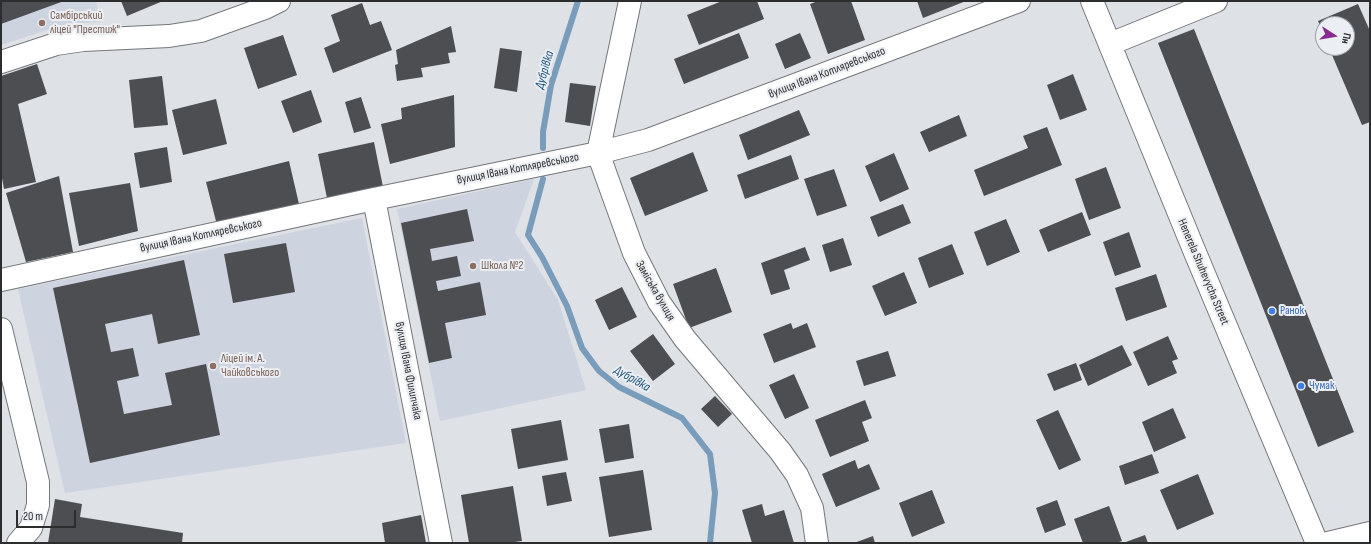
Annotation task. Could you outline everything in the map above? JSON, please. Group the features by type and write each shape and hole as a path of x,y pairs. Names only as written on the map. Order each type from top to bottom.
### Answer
{"street":[{"path":"1,62 56,44 83,40 169,36 200,32 265,8 279,1"},
{"path":"598,153 630,1"},
{"name":"вулиця Івана Котляревського","path":"1,280 374,198 598,153 648,140 1019,1"},
{"name":"Henerela Shuhevycha Street","path":"1092,1 1194,250 1317,543"},
{"path":"1110,44 1216,1"},
{"name":"Заміська вулиця","path":"598,153 634,253 659,302 686,339 759,425 797,474 812,508 817,543"},
{"name":"вулиця Івана Филипчака","path":"374,198 441,543"},
{"path":"1,329 38,482 38,505 31,528 18,543"},
{"path":"1328,543 1370,533"}],"shaded area":[{"name":"Самбірський ліцей \"Престиж\"","path":"1,1 96,1 101,22 66,24 1,45"},
{"name":"Школа №2","path":"534,179 515,232 558,300 586,390 440,421 397,209"},
{"name":"Ліцей ім. А. Чайковського","path":"362,218 406,443 65,493 18,289"}],"building":[{"path":"1,1 64,1 1,24"},
{"path":"121,1 163,1 127,16"},
{"path":"722,1 757,1 764,19 699,45 687,15"},
{"path":"818,1 851,1 865,40 828,54 810,4"},
{"path":"917,1 966,1 923,18"},
{"path":"362,3 370,25 381,21 392,50 333,73 324,48 340,41 331,15"},
{"path":"1358,4 1370,31 1370,122 1362,125 1332,56 1355,56 1355,16 1330,16"},
{"path":"451,26 456,52 448,53 450,63 421,68 423,77 397,81 395,65 398,64 396,50"},
{"path":"1194,29 1354,432 1318,447 1158,43"},
{"path":"739,33 749,58 684,84 674,59"},
{"path":"800,33 811,58 785,69 775,44"},
{"path":"283,35 297,75 258,89 244,48"},
{"path":"500,48 522,51 517,92 494,88"},
{"path":"37,64 47,94 18,104 36,182 4,189 1,173 1,76"},
{"path":"1073,74 1087,110 1060,120 1047,85"},
{"path":"162,76 168,125 134,128 129,80"},
{"path":"570,83 596,86 590,126 565,122"},
{"path":"311,90 322,122 293,133 281,101"},
{"path":"454,95 455,147 390,164 381,124 402,119 401,108"},
{"path":"361,97 371,128 354,133 345,102"},
{"path":"216,99 227,144 183,155 172,110"},
{"path":"799,110 810,135 748,160 739,135"},
{"path":"959,115 967,136 929,152 920,132"},
{"path":"1047,127 1062,165 984,196 974,170 1028,148 1023,136"},
{"path":"374,142 384,192 328,203 318,154"},
{"path":"167,147 172,182 140,188 134,153"},
{"path":"693,152 708,191 645,216 630,178"},
{"path":"894,153 909,189 880,202 865,166"},
{"path":"791,155 799,179 745,199 737,175"},
{"path":"289,161 299,204 217,225 206,182"},
{"path":"1106,167 1121,208 1089,220 1075,179"},
{"path":"834,169 847,206 817,216 804,179"},
{"path":"59,176 73,252 26,262 6,193"},
{"path":"130,183 138,231 79,246 69,193"},
{"path":"903,204 911,223 878,237 870,217"},
{"path":"467,209 474,241 430,249 432,261 457,256 461,276 436,281 438,291 480,282 486,315 445,323 452,358 429,363 401,223"},
{"path":"1082,212 1091,235 1048,252 1039,230"},
{"path":"1006,219 1020,252 987,266 974,232"},
{"path":"1129,232 1141,267 1115,276 1103,242"},
{"path":"843,238 852,265 830,272 822,245"},
{"path":"286,243 295,292 233,303 224,254"},
{"path":"952,244 964,274 929,288 918,258"},
{"path":"805,247 810,260 784,270 790,289 771,295 761,263"},
{"path":"184,260 200,335 158,344 152,314 105,324 111,352 133,348 139,376 117,381 124,414 172,405 165,373 206,364 220,435 90,463 53,288"},
{"path":"716,268 732,312 689,328 673,284"},
{"path":"904,272 917,303 885,316 872,286"},
{"path":"1156,274 1167,307 1126,321 1115,288"},
{"path":"622,287 637,317 609,330 595,300"},
{"path":"791,323 793,329 807,323 816,347 774,363 763,334"},
{"path":"653,334 675,364 653,381 630,351"},
{"path":"1168,336 1178,359 1172,361 1177,373 1148,386 1133,352"},
{"path":"1122,345 1132,365 1088,386 1079,365"},
{"path":"888,351 896,376 864,386 856,361"},
{"path":"1076,363 1082,380 1054,391 1047,374"},
{"path":"794,374 809,408 785,419 769,385"},
{"path":"715,396 732,414 718,427 701,409"},
{"path":"865,400 872,418 862,422 869,441 830,457 815,420"},
{"path":"1173,408 1186,438 1154,452 1142,422"},
{"path":"1058,410 1081,460 1059,470 1036,420"},
{"path":"561,420 568,460 518,469 511,429"},
{"path":"629,424 634,458 605,463 599,429"},
{"path":"1152,454 1159,473 1125,485 1119,466"},
{"path":"855,460 858,469 869,464 880,489 836,507 822,474"},
{"path":"643,470 652,530 609,537 599,477"},
{"path":"566,472 572,501 547,506 542,476"},
{"path":"1198,474 1214,514 1177,530 1160,490"},
{"path":"513,486 522,541 507,543 469,543 461,495"},
{"path":"932,490 945,523 912,537 899,503"},
{"path":"55,499 82,504 80,517 183,533 182,543 48,543"},
{"path":"1057,500 1066,525 1045,533 1036,508"},
{"path":"762,504 765,516 784,510 794,543 752,543 742,510"},
{"path":"1109,506 1122,541 1116,543 1083,543 1074,519"},
{"path":"421,515 426,543 385,543 382,523"},
{"path":"1145,535 1148,543 1123,543"},
{"path":"873,536 875,543 854,543"}],"waterway":[{"name":"Дубрівка","path":"543,148 543,132 551,85 578,1"},
{"name":"Дубрівка","path":"543,179 528,235 542,257 567,306 582,348 599,371 619,387 682,418 710,454 715,493 710,543"}],"place":[{"name":"Самбірський ліцей \"Престиж\"","path":"42,23"},
{"name":"Школа №2","path":"473,266"},
{"name":"Ранок","path":"1272,311"},
{"name":"Ліцей ім. А. Чайковського","path":"213,366"},
{"name":"Чумак","path":"1301,386"}]}
